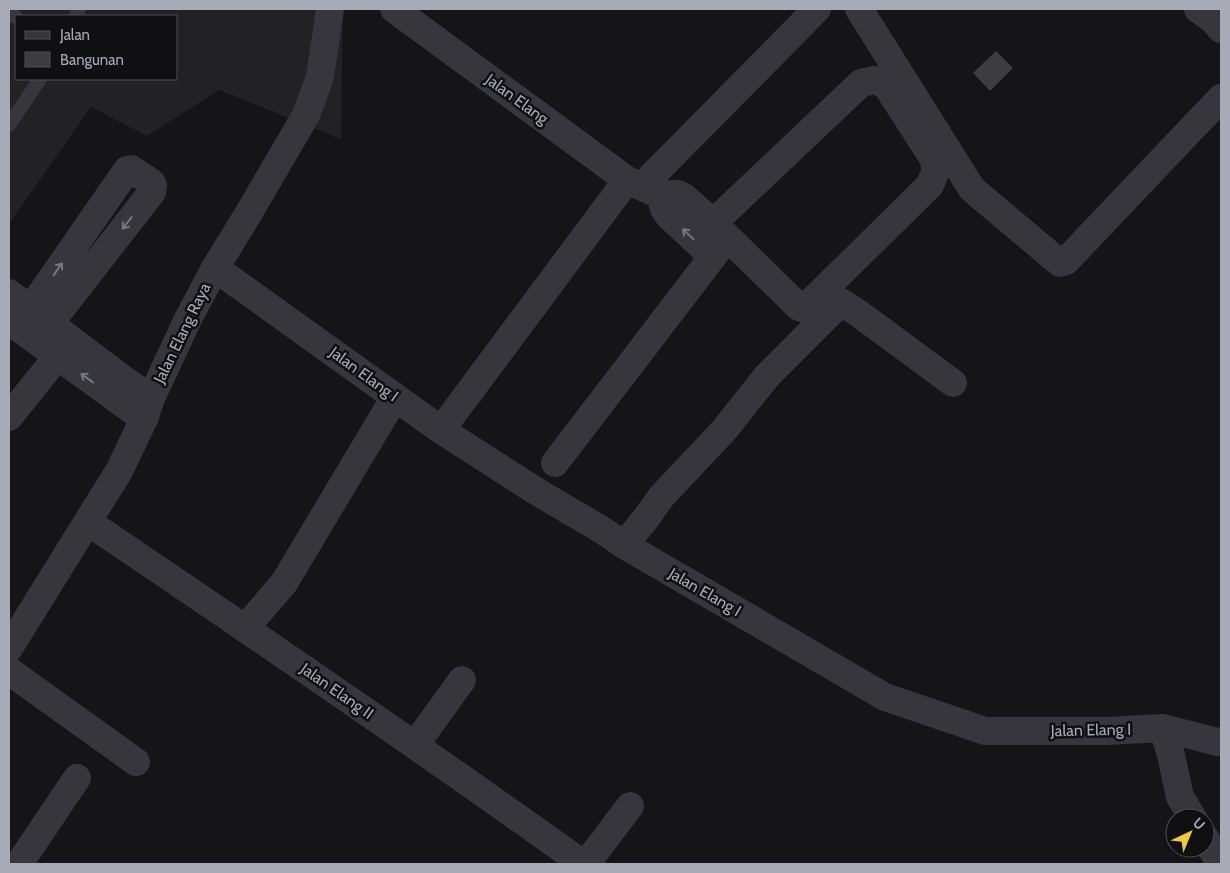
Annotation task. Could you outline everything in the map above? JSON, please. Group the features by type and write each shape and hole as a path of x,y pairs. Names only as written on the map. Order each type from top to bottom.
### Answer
{"street":[{"name":"Jalan Elang Raya","path":"13,633 88,522 119,471 188,319 215,268 306,115 320,77 330,9"},
{"name":"Jalan Elang","path":"394,9 643,187"},
{"path":"441,430 643,187 817,9"},
{"path":"859,9 972,188 1060,263 1066,261 1221,98"},
{"path":"1198,9 1221,29"},
{"path":"555,462 718,239 861,83 874,80 886,85 933,158 936,170 930,185 806,308 799,307 718,239 685,198 678,194 643,187"},
{"path":"9,418 39,329 128,169 131,169 152,183 152,192 39,329"},
{"name":"Jalan Elang I","path":"215,268 441,430 536,491 624,545 885,698 984,730 1106,731 1163,728 1217,742 1221,741"},
{"path":"9,293 39,329 128,382 148,409"},
{"path":"624,545 661,498 725,428 767,376 841,302 953,383"},
{"path":"246,628 284,582 395,397"},
{"name":"Jalan Elang II","path":"88,522 415,745 592,862"},
{"path":"9,671 136,762"},
{"path":"415,745 462,680"},
{"path":"1163,728 1180,797 1187,808"},
{"path":"19,864 77,778"},
{"path":"592,862 630,806"}],"lane":[{"path":"9,125 39,80"}],"shaded area":[{"path":"9,9 343,9 341,139 219,90 147,136 91,107 9,224"}],"building":[{"path":"996,51 1013,68 990,91 973,73"}]}
